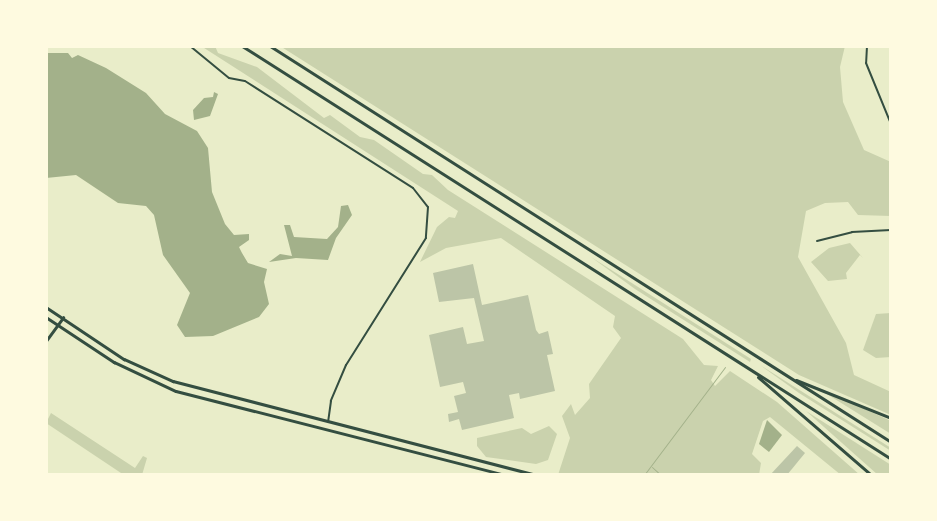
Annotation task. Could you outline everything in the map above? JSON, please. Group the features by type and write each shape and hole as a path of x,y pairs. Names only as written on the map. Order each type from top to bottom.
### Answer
{"highway":[{"path":"242,46 891,459"},
{"path":"270,46 891,442"},
{"path":"750,370 871,475"},
{"path":"792,378 891,418"}],"street":[{"path":"190,46 229,78 245,81 413,188 428,207 426,238 346,365 331,401 328,422"},
{"path":"867,46 866,63 891,124"},
{"path":"817,241 852,232 891,230"},
{"path":"46,307 144,369 201,390 536,475"},
{"path":"46,317 141,376 217,403 505,475"},
{"path":"46,341 63,318"},
{"path":"141,376 144,369"}],"shaded area":[{"path":"201,46 215,46 218,53 257,67 324,118 330,115 360,137 374,140 423,174 432,175 448,190 683,339 704,365 718,366 711,380 715,386 730,371 777,402 860,475 841,475 770,417 763,421 752,454 761,463 759,475 558,475 570,438 562,416 571,404 575,415 590,398 589,384 621,338 613,327 615,316 501,238 446,248 420,262 437,227 449,217 455,218 458,211"},
{"path":"280,46 845,46 840,67 843,102 864,150 891,162 891,216 858,215 848,202 825,203 806,211 798,257 846,343 854,375 891,392 891,415 799,375"},
{"path":"46,53 68,53 72,58 78,55 106,68 146,93 165,114 197,131 208,148 212,192 225,224 234,235 249,234 249,240 239,247 242,253 248,263 267,269 264,282 269,304 259,317 213,336 185,337 177,325 190,293 163,255 154,215 146,206 118,203 76,175 46,178"},
{"path":"214,92 218,94 210,116 194,120 193,110 204,98 213,97"},
{"path":"348,205 352,215 336,238 328,260 296,258 269,262 280,254 292,256 284,225 290,225 294,237 327,239 338,227 341,206"},
{"path":"850,243 863,258 860,255 846,273 847,279 828,281 811,262 829,248"},
{"path":"591,257 751,359 750,362 635,289"},
{"path":"891,313 891,357 876,358 863,350 876,314"},
{"path":"760,365 891,448 891,451 799,393"},
{"path":"814,386 891,421 891,434"},
{"path":"806,411 891,465 891,475 878,475"},
{"path":"51,413 135,468 143,456 147,458 142,475 124,475 46,423"},
{"path":"767,420 782,435 769,452 759,444"},
{"path":"549,426 557,434 548,460 536,464 486,457 477,446 477,438 522,428 531,434"}],"building":[{"path":"473,264 482,305 528,295 536,330 539,334 548,331 553,354 547,355 555,391 520,399 519,393 509,395 514,418 462,430 459,419 449,422 448,414 458,412 454,396 466,393 463,382 440,387 429,335 463,327 467,344 484,341 474,298 439,302 433,273"},
{"path":"797,446 805,453 787,475 770,475"}],"waterway":[{"path":"644,475 725,367"},
{"path":"652,467 661,475"}]}
